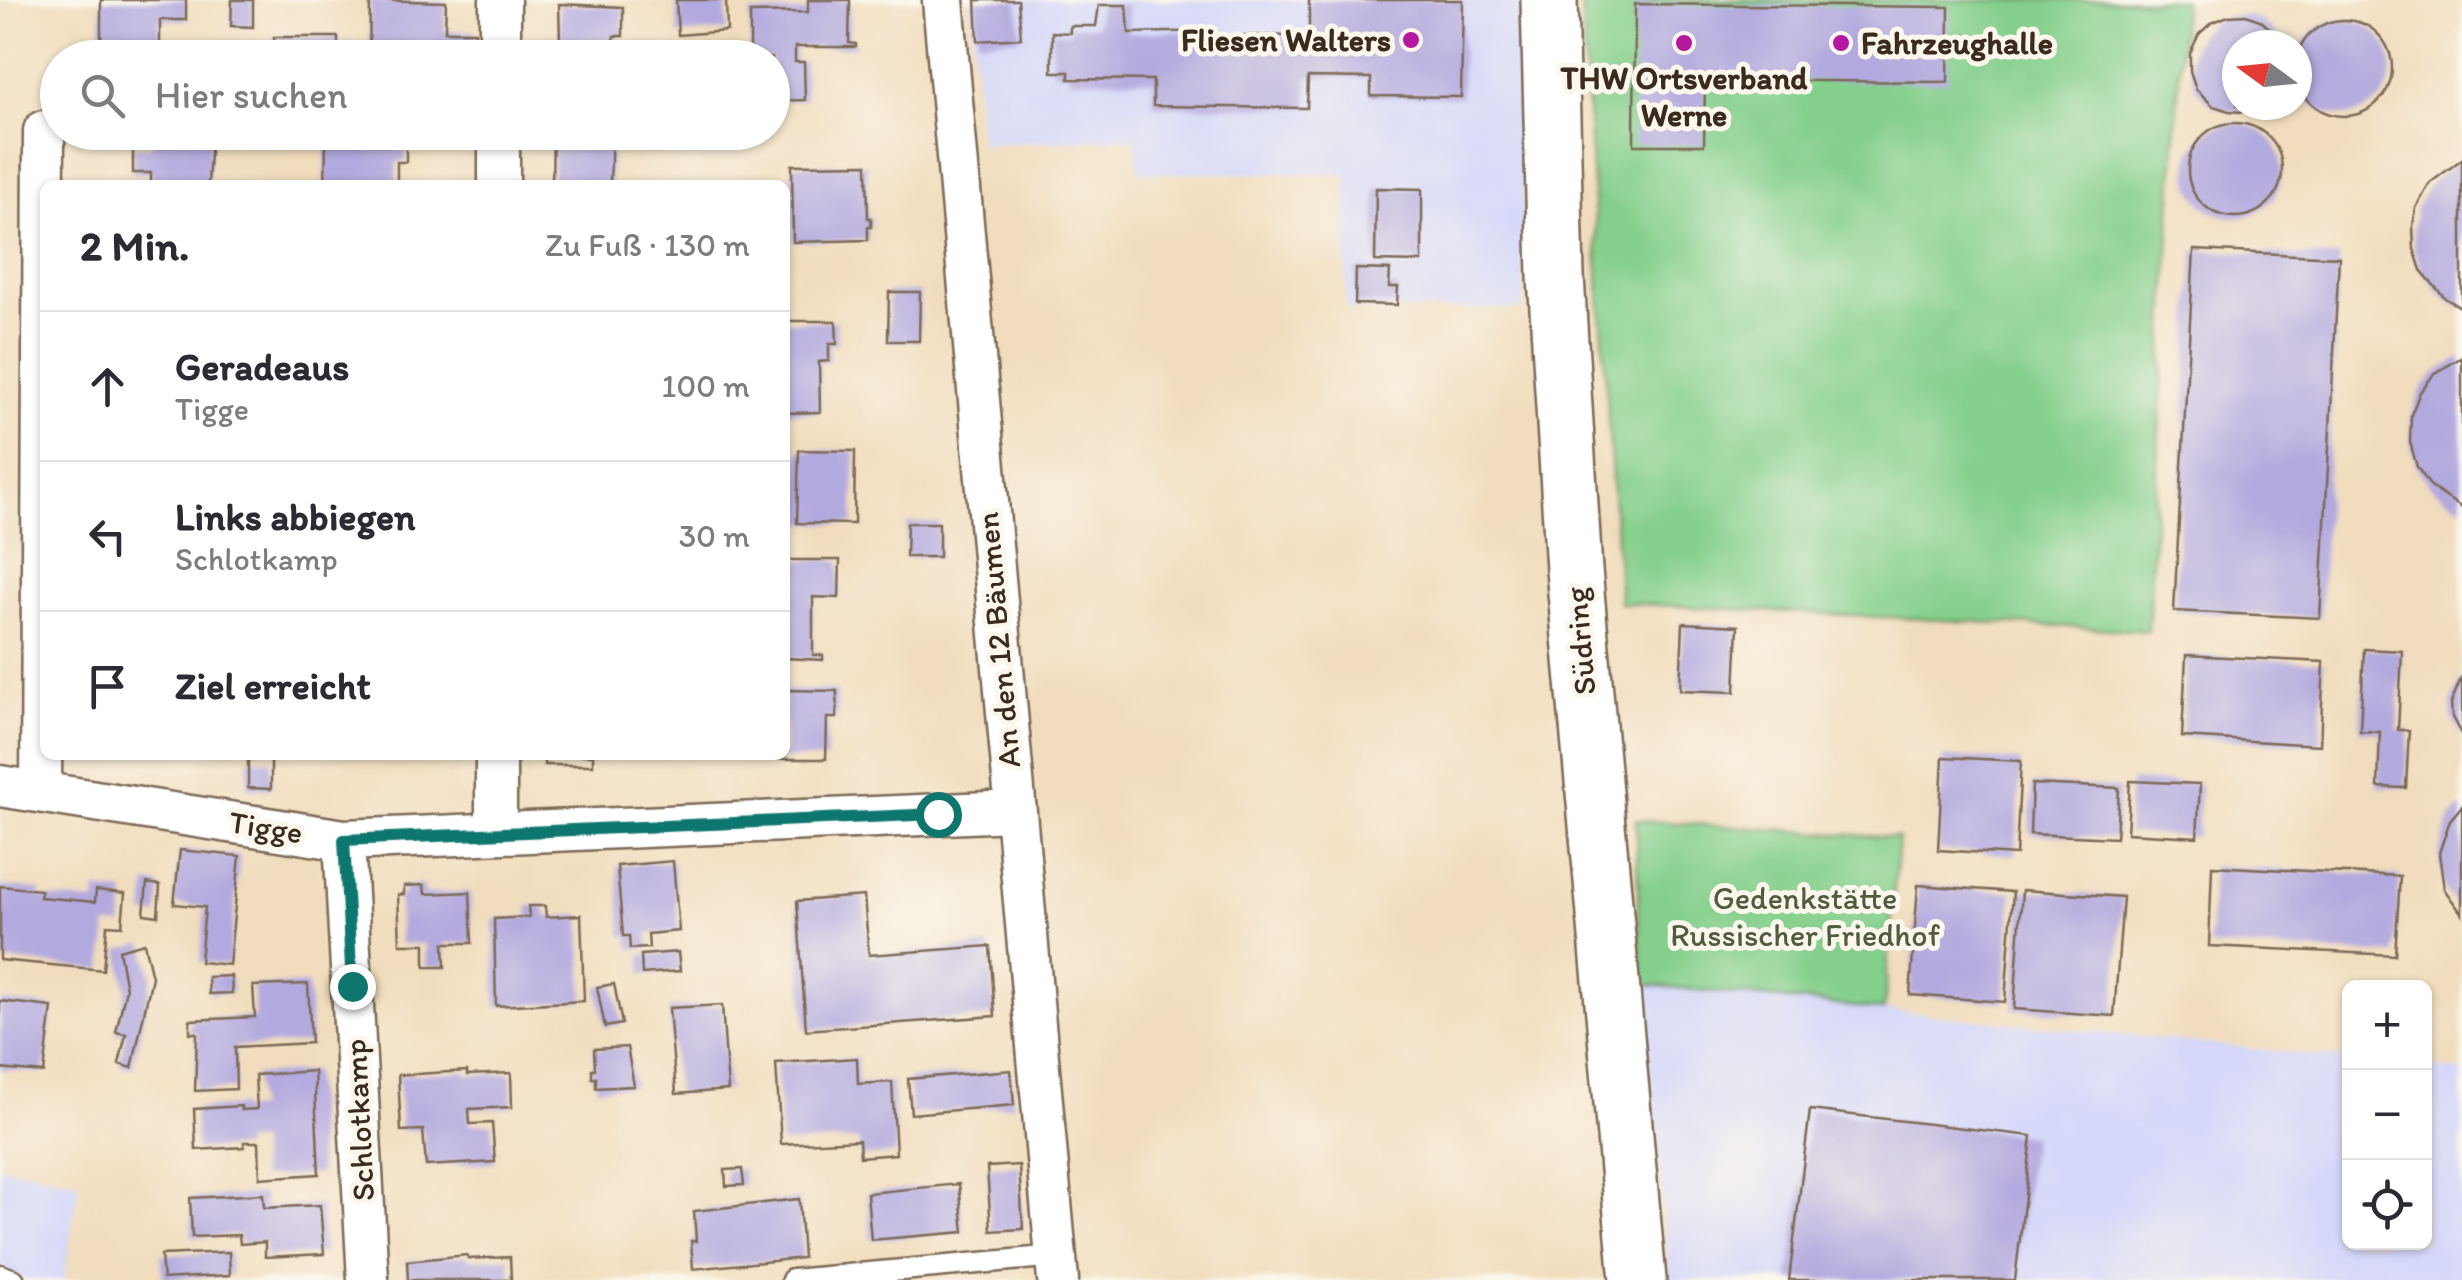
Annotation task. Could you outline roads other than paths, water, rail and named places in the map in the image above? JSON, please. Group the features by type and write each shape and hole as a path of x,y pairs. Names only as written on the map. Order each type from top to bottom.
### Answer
{"street":[{"path":"500,0 500,40"},
{"name":"An den 12 Bäumen","path":"943,0 1057,1268"},
{"name":"Südring","path":"1548,0 1556,276 1574,570 1638,1280"},
{"path":"44,150 44,180"},
{"path":"499,150 499,180"},
{"path":"41,760 41,791"},
{"path":"496,760 496,832"},
{"name":"Tigge","path":"0,786 344,840 1013,812"},
{"name":"Schlotkamp","path":"344,840 368,1280"}],"lane":[{"path":"792,1280 1057,1268"},
{"path":"0,1275 14,1280"}],"place":[{"name":"Fliesen Walters","path":"1411,40"},
{"name":"THW Ortsverband Werne","path":"1684,43"},
{"name":"Fahrzeughalle","path":"1841,43"}],"park label":[{"name":"Gedenkstätte Russischer Friedhof","path":"1805,916"}]}
